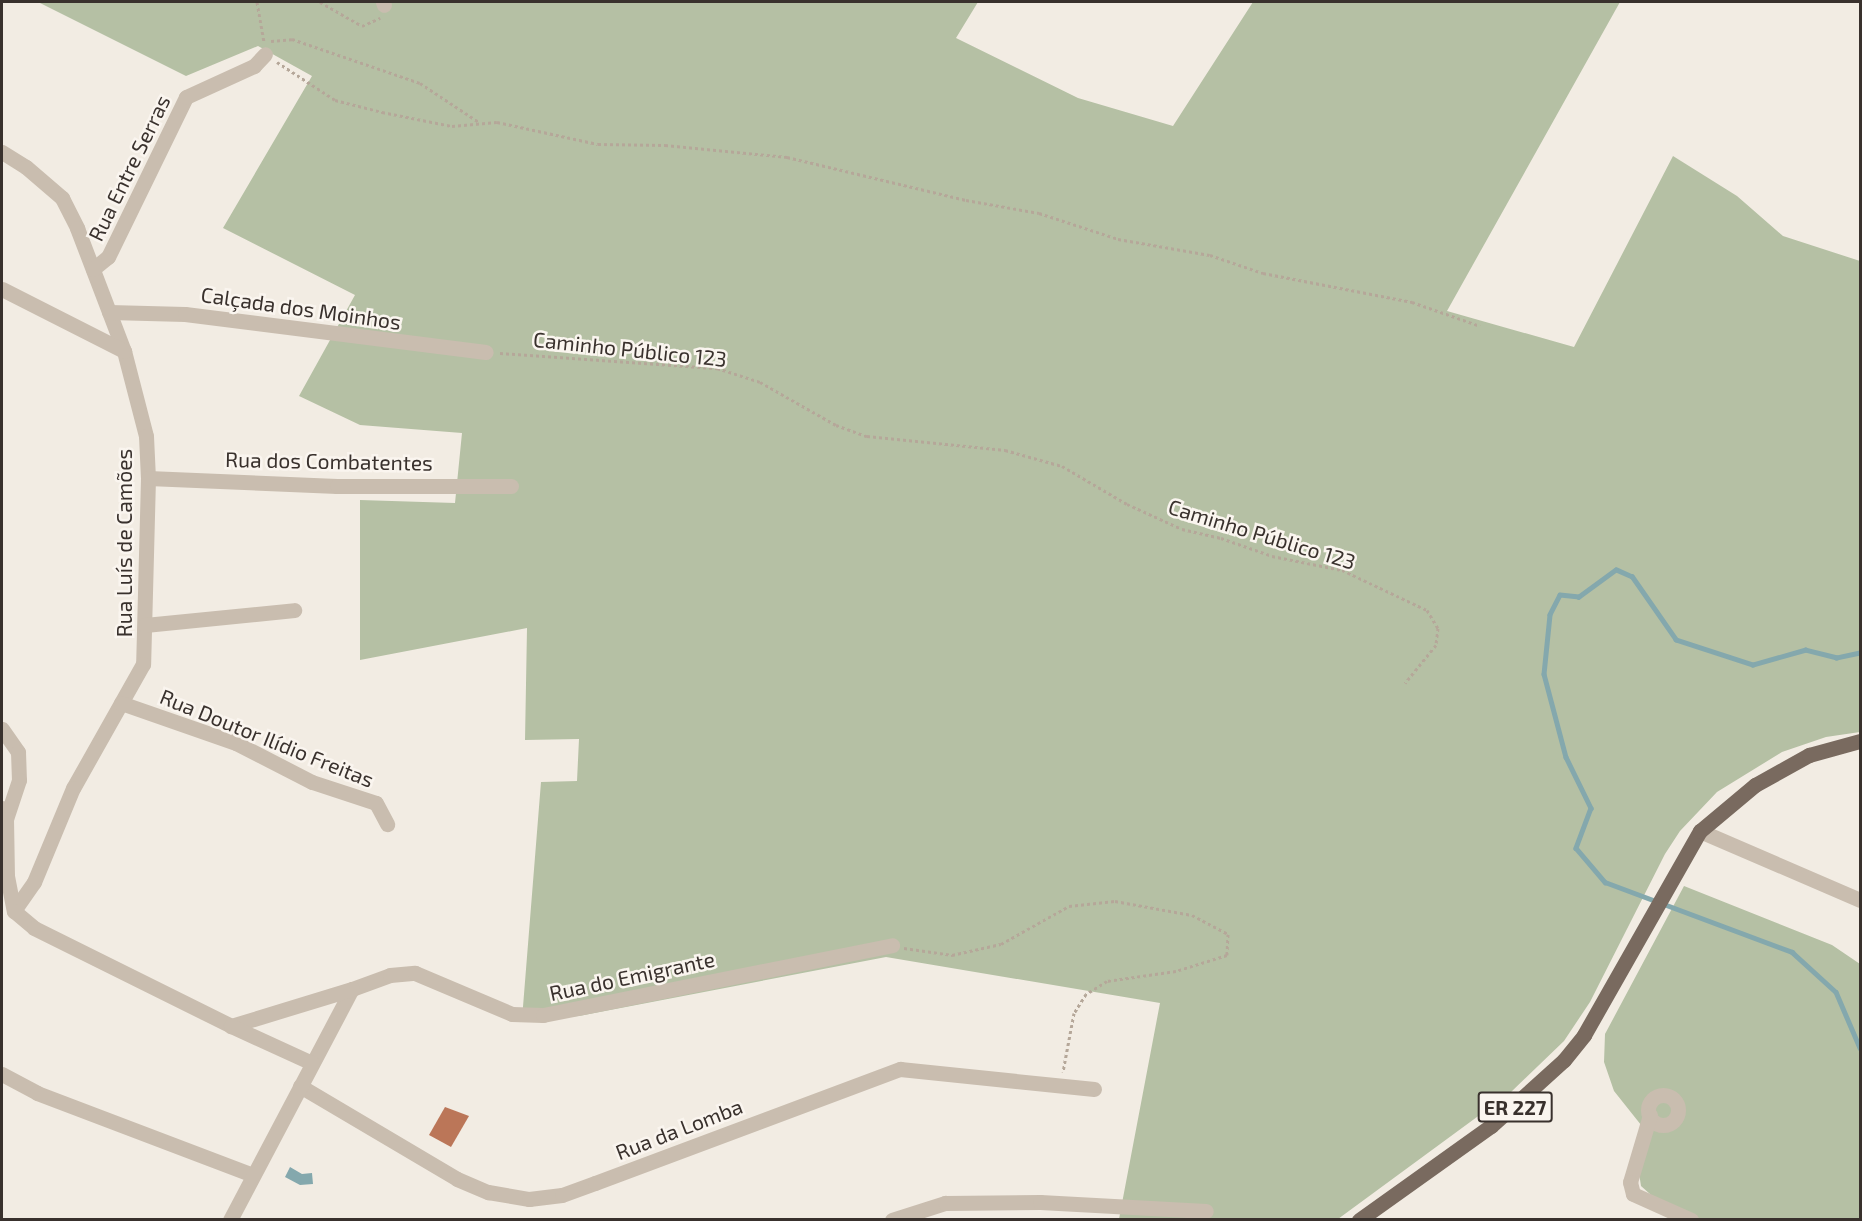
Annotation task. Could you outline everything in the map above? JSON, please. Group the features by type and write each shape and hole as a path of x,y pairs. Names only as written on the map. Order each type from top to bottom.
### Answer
{"main road":[{"name":"ER 227","path":"1359,1220 1491,1126 1542,1084 1584,1035 1700,831 1755,786 1809,754 1860,741"}],"street":[{"name":"Rua Entre Serras","path":"93,269 108,257 186,97 254,66 264,47"},
{"name":"Rua Luís de Camões","path":"2,153 26,167 62,198 93,269 123,351 146,435 147,478 143,664 73,788 34,882 8,912"},
{"path":"2,289 123,351"},
{"name":"Calçada dos Moinhos","path":"109,312 184,314 486,352"},
{"name":"Rua dos Combatentes","path":"147,478 337,486 510,486"},
{"path":"145,625 294,610"},
{"name":"Rua Doutor Ilídio Freitas","path":"121,703 236,743 312,782 376,803 387,824"},
{"path":"2,729 18,752 19,780 4,814 8,912 34,928 231,1026 312,1063"},
{"path":"1700,831 1860,900"},
{"name":"Rua do Emigrante","path":"231,1026 390,975 415,973 512,1014 543,1015 892,945"},
{"path":"230,1220 352,989"},
{"name":"Rua da Lomba","path":"300,1086 457,1179 488,1192 529,1199 562,1195 900,1069 1094,1089"},
{"path":"2,1074 37,1093 253,1175"},
{"path":"1650,1115 1630,1182 1633,1194 1691,1220"},
{"path":"892,1220 945,1203 1041,1202 1206,1211"}],"path":[{"path":"257,2 264,47 335,99 452,126 497,122 598,144 664,145 787,157 966,201 1040,213 1118,239 1210,255 1263,273 1412,302 1480,327"},
{"path":"320,2 362,26 380,19 383,3"},
{"path":"264,47 292,39 420,83 480,123"},
{"name":"Caminho Público 123","path":"486,352 717,368 760,382 836,425 867,436 1005,450 1062,466 1127,504 1182,529 1221,538 1272,556 1342,570 1427,610 1438,628 1436,645 1405,683"},
{"path":"892,945 952,955 1001,944 1069,906 1115,901 1192,915 1228,934 1227,955 1176,971 1107,981 1086,994 1074,1013 1062,1086"}],"green space":[{"path":"978,2 956,38 1078,98 1173,126 1253,2 1620,2 1447,311 1574,347 1673,156 1737,196 1783,236 1860,261 1860,732 1826,737 1782,752 1717,792 1680,831 1665,854 1590,1002 1564,1041 1511,1092 1338,1219 1119,1219 1160,1003 886,957 579,1016 522,1019 541,782 577,781 579,739 525,740 527,628 360,660 360,500 455,503 462,433 360,425 299,396 355,295 223,228 312,76 258,46 186,76 40,3"},
{"path":"1684,886 1832,945 1860,964 1860,1219 1699,1219 1660,1203 1641,1186 1639,1173 1649,1135 1614,1091 1604,1062 1605,1034"}],"water":[{"path":"290,1167 302,1174 312,1173 313,1184 300,1185 285,1177"}],"building":[{"path":"445,1107 469,1116 451,1147 429,1135"}],"waterway":[{"path":"1860,653 1837,658 1806,650 1753,665 1676,640 1632,577 1616,570 1579,597 1560,595 1550,615 1544,674 1566,757 1591,808 1576,848 1605,882 1792,952 1836,992 1860,1048"}]}
